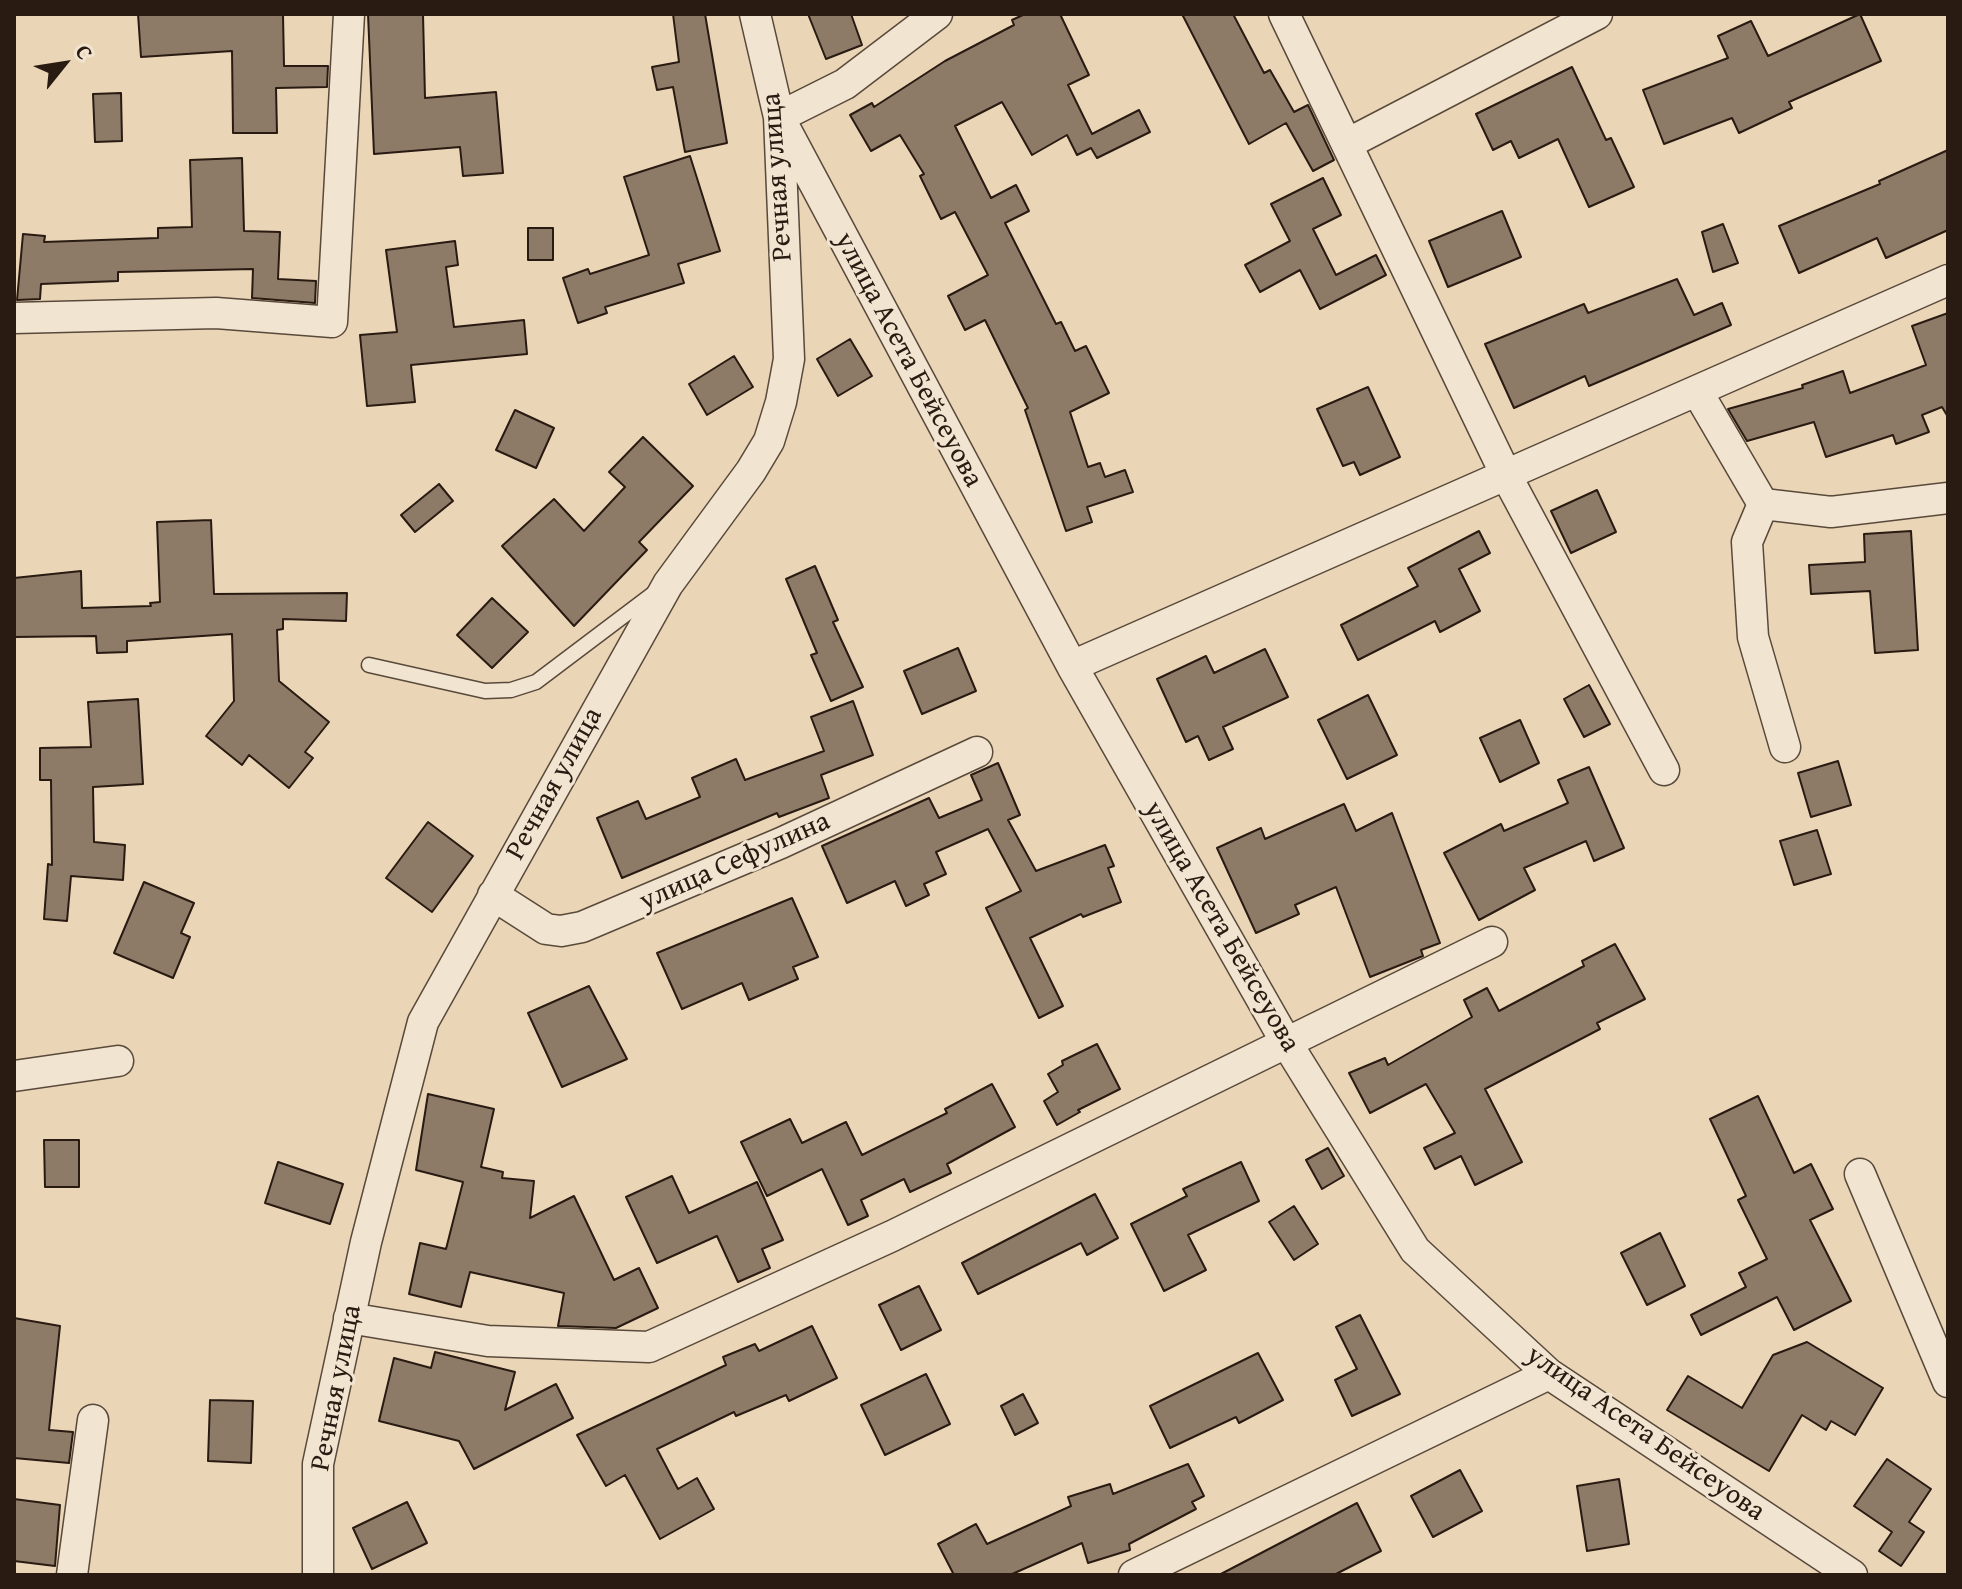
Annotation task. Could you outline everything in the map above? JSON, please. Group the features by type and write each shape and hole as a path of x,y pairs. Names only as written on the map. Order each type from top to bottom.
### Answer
{"street":[{"path":"14,318 216,313 332,322 349,14"},
{"name":"Речная улица","path":"318,1575 318,1464 349,1318 423,1022 668,584 751,471 769,441 781,402 789,359 779,117 755,14"},
{"path":"779,117 845,84 937,14"},
{"path":"1284,14 1506,475 1664,770"},
{"path":"1347,144 1597,14"},
{"name":"улица Асета Бейсеуова","path":"779,117 1072,666 1286,1042 1415,1250 1549,1374 1852,1575"},
{"path":"1072,666 1948,280"},
{"path":"1697,391 1763,504"},
{"path":"1763,504 1831,512 1948,498"},
{"path":"1763,504 1747,542 1753,637 1785,747"},
{"name":"улица Сефулина","path":"493,895 546,929 561,931 582,927 781,843 977,752"},
{"path":"349,1318 488,1341 649,1347 892,1236 1492,942"},
{"path":"14,1076 118,1061"},
{"path":"1860,1174 1948,1382"},
{"path":"1134,1575 1549,1374"},
{"path":"72,1575 93,1420"}],"lane":[{"path":"369,665 485,691 511,690 536,682 668,584"}],"building":[{"path":"138,14 283,14 284,66 328,66 327,87 276,88 277,133 233,133 232,51 141,57"},
{"path":"368,14 423,14 425,98 496,92 503,173 463,176 460,147 374,154"},
{"path":"673,14 705,14 727,143 685,152 673,87 657,90 652,67 679,62"},
{"path":"808,14 851,14 862,45 826,59"},
{"path":"1025,14 1060,14 1089,75 1068,85 1092,134 1139,110 1150,132 1097,158 1091,148 1077,155 1067,135 1032,155 1002,102 955,126 991,198 1016,185 1029,211 1005,223 1056,324 1061,322 1075,351 1086,346 1109,393 1070,412 1088,467 1100,463 1105,477 1125,470 1133,492 1087,507 1092,522 1066,531 1025,410 1028,408 985,320 965,330 948,296 988,275 955,212 941,219 920,176 924,174 900,135 871,151 850,115 872,103 874,107 945,61 1014,25 1012,20"},
{"path":"1182,14 1233,14 1264,73 1270,70 1294,112 1308,105 1334,160 1313,171 1286,123 1249,144"},
{"path":"1860,14 1881,61 1789,102 1792,108 1739,133 1732,118 1664,144 1643,90 1728,58 1718,36 1751,21 1768,56"},
{"path":"1572,67 1606,140 1611,138 1634,187 1589,207 1558,139 1519,158 1511,141 1493,150 1476,114"},
{"path":"121,93 122,141 95,142 93,94"},
{"path":"1948,150 1948,230 1886,258 1877,238 1799,273 1779,226 1880,184 1879,181"},
{"path":"690,156 720,251 678,264 684,283 605,307 607,313 578,323 563,278 588,269 590,274 649,255 624,177"},
{"path":"242,158 244,231 280,232 278,279 316,281 315,303 252,298 253,269 118,272 118,281 41,284 40,299 17,300 23,234 45,236 44,242 158,238 158,228 192,227 190,160"},
{"path":"1323,178 1341,215 1313,229 1336,275 1376,255 1386,275 1320,309 1300,270 1260,292 1245,265 1290,241 1271,204"},
{"path":"1502,211 1521,257 1448,287 1429,241"},
{"path":"1723,224 1738,263 1713,272 1702,232"},
{"path":"528,228 553,228 553,260 528,260"},
{"path":"455,241 458,265 446,267 454,327 524,320 527,354 411,365 415,402 367,406 360,335 397,332 386,250"},
{"path":"1677,279 1694,315 1722,303 1731,325 1589,386 1585,376 1514,408 1485,344 1584,304 1588,313"},
{"path":"1948,313 1948,417 1942,407 1922,415 1929,432 1896,444 1893,435 1826,457 1814,422 1747,441 1728,409 1803,388 1802,385 1843,371 1850,393 1926,365 1912,326"},
{"path":"850,339 872,376 838,396 817,359"},
{"path":"734,356 753,387 707,415 689,384"},
{"path":"1368,387 1400,457 1360,475 1354,462 1343,466 1317,409"},
{"path":"515,410 554,428 536,468 496,450"},
{"path":"643,437 693,486 639,542 647,550 574,626 502,546 554,499 584,531 625,487 609,472"},
{"path":"439,484 453,501 415,532 401,515"},
{"path":"1597,490 1616,532 1571,553 1551,511"},
{"path":"211,520 214,594 347,593 346,621 283,619 283,629 277,630 279,681 329,722 305,752 313,758 289,788 249,755 242,765 206,736 234,701 232,634 127,641 127,652 97,653 96,636 14,637 14,578 81,571 82,608 151,606 150,603 160,602 157,522"},
{"path":"1479,531 1490,553 1459,569 1480,611 1440,632 1435,621 1358,660 1341,625 1418,586 1408,568"},
{"path":"1911,531 1918,650 1875,653 1870,591 1811,594 1809,565 1865,562 1864,534"},
{"path":"815,566 838,620 833,622 863,687 831,701 811,655 817,653 786,579"},
{"path":"492,598 528,632 492,668 457,635"},
{"path":"958,648 976,691 922,714 904,671"},
{"path":"1265,649 1288,697 1223,727 1233,749 1209,760 1198,736 1186,742 1157,679 1206,656 1214,673"},
{"path":"1589,685 1610,724 1584,737 1564,699"},
{"path":"1368,695 1397,755 1347,779 1318,720"},
{"path":"138,699 143,784 93,787 94,842 125,845 123,880 71,876 67,921 44,919 48,864 52,865 51,780 40,780 40,748 91,747 88,702"},
{"path":"853,701 873,755 821,775 829,798 779,817 777,813 622,878 597,818 638,801 646,819 700,797 692,778 736,759 745,780 824,751 811,717"},
{"path":"1520,720 1539,763 1500,782 1480,738"},
{"path":"1838,761 1851,805 1811,817 1798,773"},
{"path":"998,763 1020,815 1008,820 1036,871 1105,845 1114,866 1108,868 1121,902 1083,917 1081,914 1030,938 1063,1006 1039,1018 986,908 1021,891 988,829 936,852 946,874 924,884 929,895 906,906 895,881 847,903 822,846 929,798 939,818 982,800 971,775"},
{"path":"1589,767 1624,848 1594,861 1586,841 1524,868 1535,890 1479,920 1444,853 1501,824 1504,831 1568,803 1558,780"},
{"path":"1344,804 1356,831 1392,813 1440,943 1421,950 1423,956 1370,977 1336,887 1295,905 1299,914 1256,933 1217,848 1261,828 1265,839"},
{"path":"428,822 473,856 432,912 386,878"},
{"path":"1817,830 1831,874 1794,885 1780,841"},
{"path":"144,882 194,903 181,933 190,937 173,978 114,953"},
{"path":"792,898 818,957 793,967 798,979 749,1000 742,983 682,1009 657,953"},
{"path":"1615,944 1645,999 1597,1023 1600,1029 1485,1089 1522,1162 1475,1185 1461,1156 1435,1169 1424,1148 1455,1133 1426,1084 1370,1113 1349,1073 1385,1058 1388,1065 1472,1017 1464,1000 1487,988 1499,1011 1584,966 1582,961"},
{"path":"589,986 627,1059 562,1087 528,1013"},
{"path":"1097,1044 1120,1089 1078,1110 1080,1112 1057,1125 1044,1101 1058,1092 1048,1074 1063,1065 1062,1061"},
{"path":"992,1084 1015,1127 947,1164 951,1173 910,1192 904,1179 861,1200 868,1216 848,1225 822,1169 767,1196 741,1142 790,1119 802,1143 846,1122 862,1155 947,1113 945,1109"},
{"path":"428,1094 494,1109 481,1167 503,1172 502,1178 534,1181 530,1218 574,1196 614,1280 639,1268 658,1308 616,1328 558,1326 564,1293 470,1272 461,1307 409,1294 420,1243 446,1249 463,1182 416,1170"},
{"path":"1758,1096 1794,1173 1811,1164 1833,1209 1810,1220 1851,1301 1794,1330 1777,1297 1701,1335 1691,1315 1746,1287 1739,1273 1767,1259 1738,1200 1746,1196 1710,1119"},
{"path":"44,1140 79,1140 79,1187 45,1187"},
{"path":"1328,1148 1344,1176 1322,1189 1306,1160"},
{"path":"278,1162 343,1184 330,1224 265,1203"},
{"path":"1241,1162 1259,1201 1188,1235 1206,1270 1164,1291 1131,1224 1187,1196 1183,1189"},
{"path":"672,1176 689,1213 757,1182 783,1240 762,1249 770,1268 738,1282 717,1236 657,1263 626,1197"},
{"path":"1095,1194 1118,1238 1087,1255 1081,1243 978,1294 962,1263"},
{"path":"1294,1206 1318,1244 1294,1260 1269,1222"},
{"path":"1660,1233 1685,1286 1647,1305 1621,1253"},
{"path":"919,1286 941,1330 901,1350 879,1305"},
{"path":"1360,1315 1400,1394 1352,1416 1335,1380 1357,1369 1336,1327"},
{"path":"14,1318 60,1326 49,1430 73,1432 69,1463 14,1458"},
{"path":"812,1326 837,1378 789,1401 786,1395 736,1416 734,1412 657,1449 678,1489 697,1478 714,1509 660,1539 625,1475 606,1486 577,1435 726,1365 723,1357 755,1344 759,1351"},
{"path":"1807,1342 1883,1388 1855,1435 1831,1421 1826,1430 1802,1415 1769,1471 1667,1410 1688,1376 1742,1408 1773,1355"},
{"path":"435,1352 515,1372 505,1410 556,1384 573,1418 474,1469 459,1441 379,1421 394,1358 431,1368"},
{"path":"1258,1353 1283,1400 1239,1423 1236,1417 1170,1448 1150,1406"},
{"path":"926,1374 950,1424 885,1455 861,1405"},
{"path":"1023,1394 1038,1423 1015,1435 1001,1406"},
{"path":"210,1400 253,1401 251,1463 208,1461"},
{"path":"1887,1459 1931,1489 1909,1522 1924,1532 1901,1566 1879,1551 1892,1532 1854,1506"},
{"path":"1188,1464 1204,1496 1192,1502 1196,1509 1129,1544 1130,1550 1088,1563 1082,1543 1010,1575 954,1575 938,1544 976,1524 987,1544 1071,1506 1068,1497 1110,1484 1113,1494"},
{"path":"1460,1470 1482,1511 1433,1537 1411,1496"},
{"path":"1619,1479 1629,1544 1587,1551 1577,1486"},
{"path":"14,1499 60,1505 55,1566 14,1561"},
{"path":"407,1502 427,1543 372,1569 353,1528"},
{"path":"1357,1503 1381,1551 1334,1575 1219,1575"}]}
